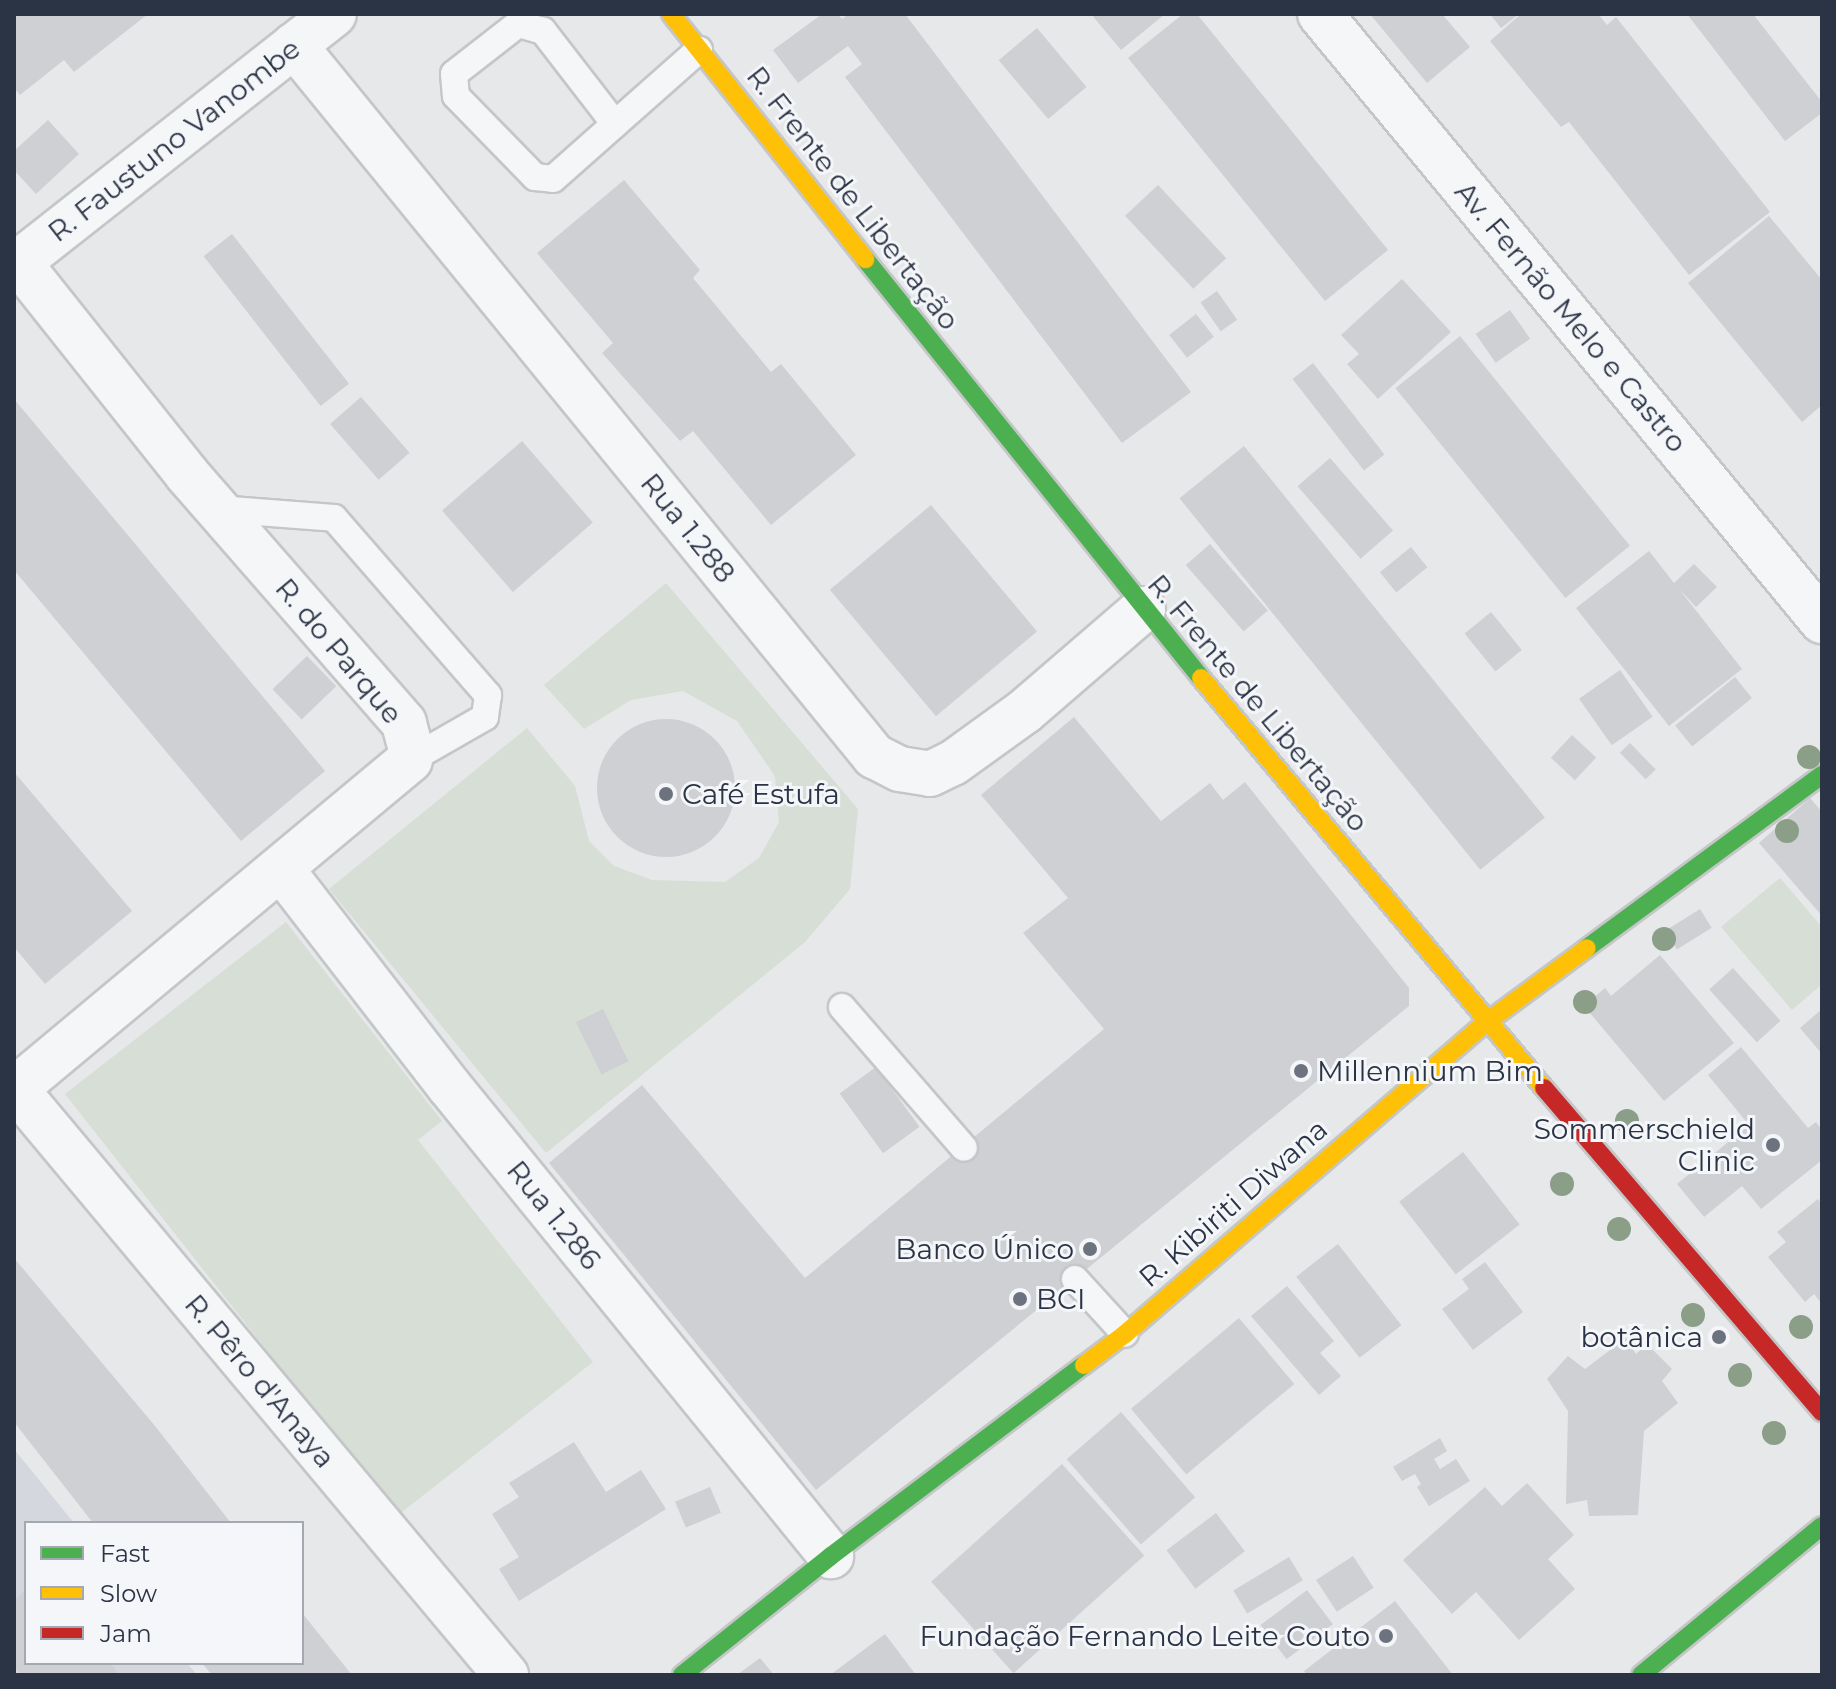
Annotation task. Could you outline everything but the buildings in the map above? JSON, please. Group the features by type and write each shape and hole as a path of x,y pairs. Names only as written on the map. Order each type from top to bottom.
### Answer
{"street":[{"name":"R. Faustuno Vanombe","path":"16,264 334,14"},
{"name":"R. Frente de Libertação","path":"671,14 1143,609 1487,1022 1822,1412"},
{"name":"Av. Fernão Melo e Castro","path":"1320,14 1822,621"},
{"name":"Rua 1.288","path":"294,45 874,756 900,769 930,774 953,763 1025,711 1143,609"},
{"name":"R. do Parque","path":"15,1089 282,870 410,760 404,723 218,509 16,264"},
{"name":"R. Kibiriti Diwana","path":"682,1675 831,1556 1125,1334 1487,1022 1822,775"},
{"name":"Rua 1.286","path":"282,870 449,1086 831,1556"},
{"name":"R. Pêro d'Anaya","path":"15,1089 506,1675"},
{"path":"1641,1675 1818,1535"}],"lane":[{"path":"615,124 543,31 518,24 454,74 456,96 535,177 553,179 699,50"},
{"path":"218,509 334,518 488,695 485,717 410,760"},
{"path":"842,1007 964,1148"},
{"path":"1075,1279 1125,1334"}],"shaded area":[{"path":"666,583 858,809 850,889 805,942 546,1153 329,889 527,728 575,786 589,841 614,866 652,880 725,882 759,858 779,822 775,776 737,721 683,691 631,700 584,729 544,685"},
{"path":"1780,878 1822,927 1822,984 1792,1010 1721,927"},
{"path":"286,922 442,1121 418,1140 593,1362 397,1516 65,1094"},
{"path":"14,1449 72,1521 24,1521 24,1665 189,1665 197,1675 14,1675"}],"traffic: fast":[{"path":"865,259 1201,678"},
{"path":"1587,948 1822,775"},
{"path":"682,1675 831,1556 1084,1365"},
{"path":"1641,1675 1822,1526"}],"traffic: slow":[{"path":"671,14 865,259"},
{"path":"1201,678 1544,1088"},
{"path":"1084,1365 1125,1334 1487,1022 1587,948"}],"traffic: jam":[{"path":"1544,1088 1822,1412"}],"place":[{"name":"Café Estufa","path":"666,794"},
{"name":"Millennium Bim","path":"1301,1071"},
{"name":"Sommerschield Clinic","path":"1773,1145"},
{"name":"Banco Único","path":"1090,1249"},
{"name":"BCI","path":"1020,1299"},
{"name":"botânica","path":"1719,1337"},
{"name":"Fundação Fernando Leite Couto","path":"1386,1636"}]}
